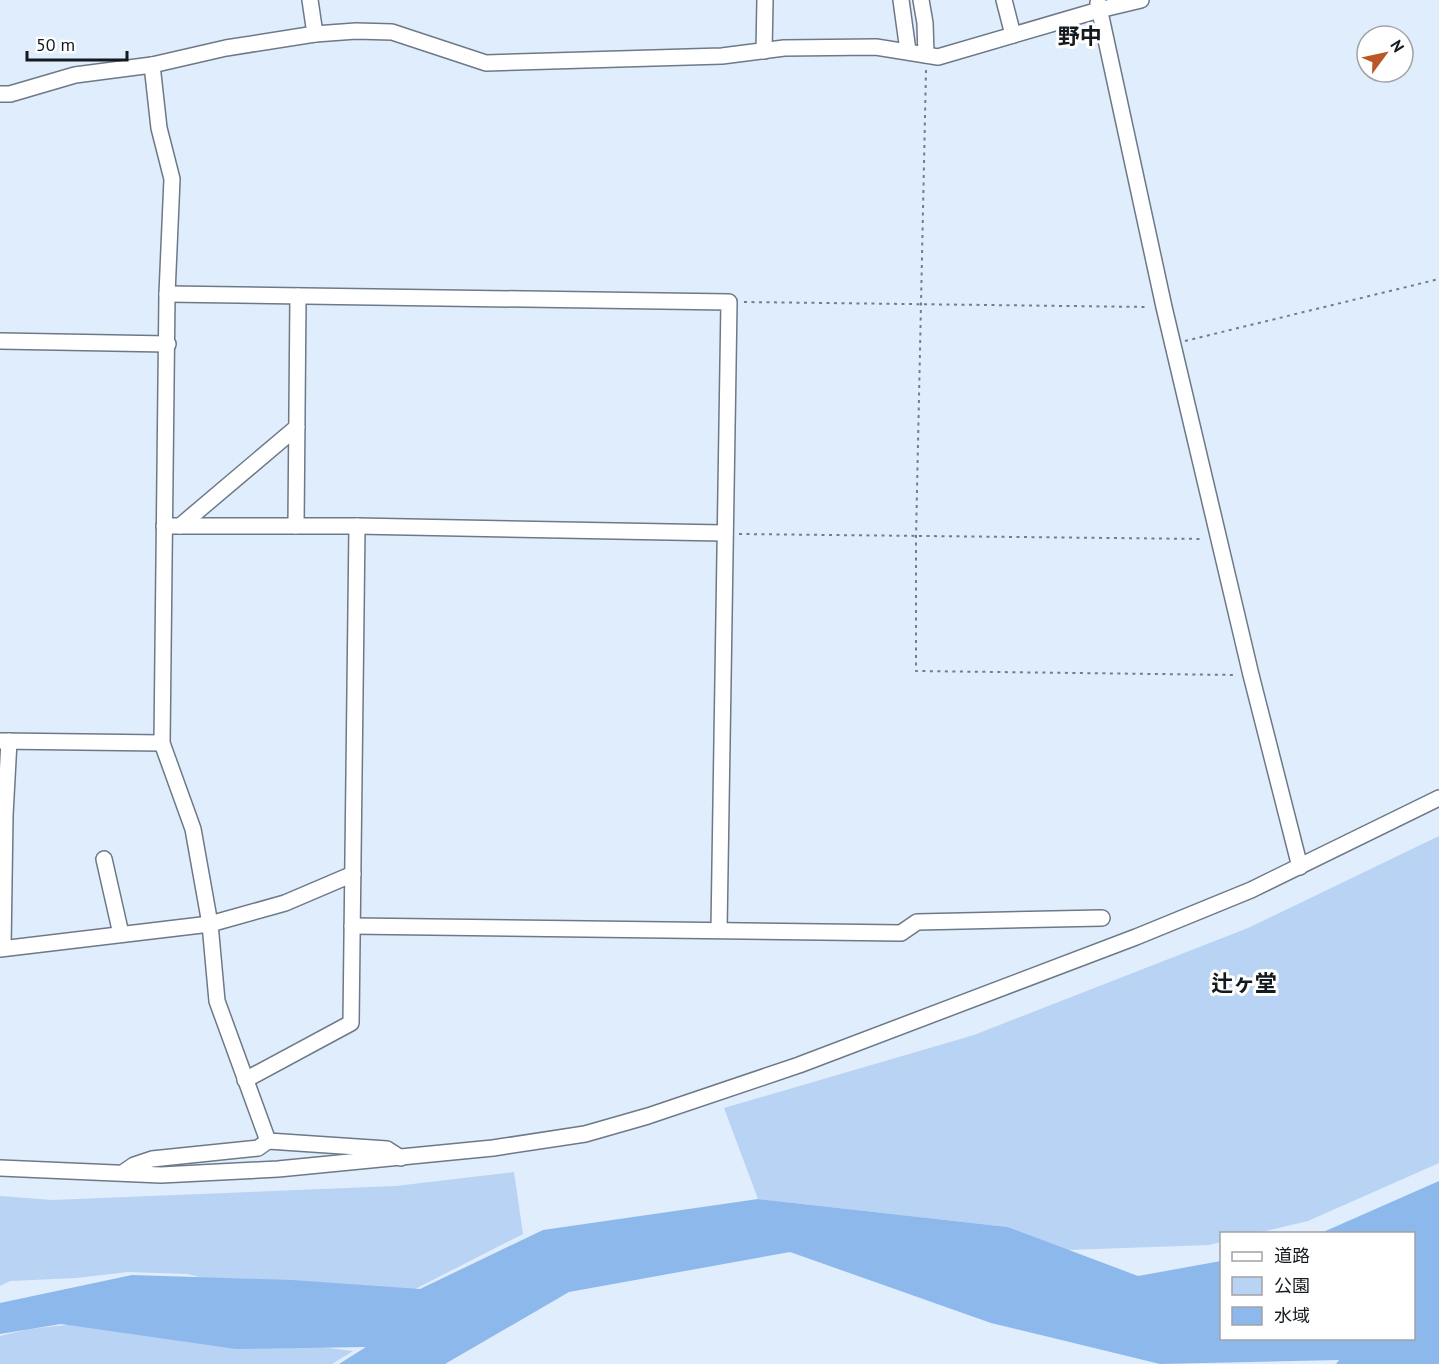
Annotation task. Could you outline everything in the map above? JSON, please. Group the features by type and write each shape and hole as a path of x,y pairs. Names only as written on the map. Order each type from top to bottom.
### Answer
{"street":[{"path":"310,0 315,34"},
{"path":"764,51 765,0"},
{"path":"902,0 908,51"},
{"path":"921,0 925,22 926,55"},
{"path":"1004,0 1014,35"},
{"path":"0,94 10,94 75,75 152,65 226,48 315,34 356,31 392,32 486,63 722,56 783,48 876,47 938,57 1014,35 1098,5 1141,0"},
{"path":"1098,5 1164,307 1251,675 1300,867"},
{"path":"152,65 159,128 172,179 167,294 162,743 193,829 210,924 217,1001 268,1141"},
{"path":"167,294 729,302 723,533 724,614 718,930"},
{"path":"296,526 298,296"},
{"path":"0,341 168,344"},
{"path":"180,526 297,428"},
{"path":"164,526 357,526 723,533"},
{"path":"245,1080 351,1023 357,526"},
{"path":"162,743 4,741 2,948 210,924 285,903 353,874"},
{"path":"0,1168 161,1174 278,1169 493,1148 585,1134 648,1116 799,1065 1136,937 1251,890 1439,798"},
{"path":"104,859 121,934"},
{"path":"352,926 901,933 917,922 1102,918"},
{"path":"124,1173 134,1165 152,1159 258,1148 268,1141 387,1149 400,1158"}],"path":[{"path":"926,55 916,537 916,671 1251,675"},
{"path":"1173,344 1439,279"},
{"path":"729,302 1164,307"},
{"path":"723,533 1219,539"}],"green space":[{"path":"1439,836 1439,1163 1308,1221 1261,1232 1220,1232 1220,1242 1209,1245 1068,1250 1008,1227 758,1199 724,1108 974,1035 1248,928"},
{"path":"514,1172 523,1234 366,1314 294,1303 188,1274 128,1272 76,1278 10,1281 0,1286 0,1196 52,1200 396,1186"},
{"path":"103,1321 353,1351 332,1364 0,1364 0,1336 29,1329"}],"water":[{"path":"1439,1181 1439,1364 1336,1364 1339,1360 1160,1364 991,1323 790,1252 569,1292 445,1364 339,1364 366,1347 236,1349 61,1324 0,1334 0,1303 132,1275 292,1280 420,1289 543,1230 758,1199 1008,1227 1138,1276 1220,1261 1220,1340 1415,1340 1415,1232 1323,1232"}],"district":[{"name":"野中","path":"1080,36"},
{"name":"辻ヶ堂","path":"1244,983"}]}
